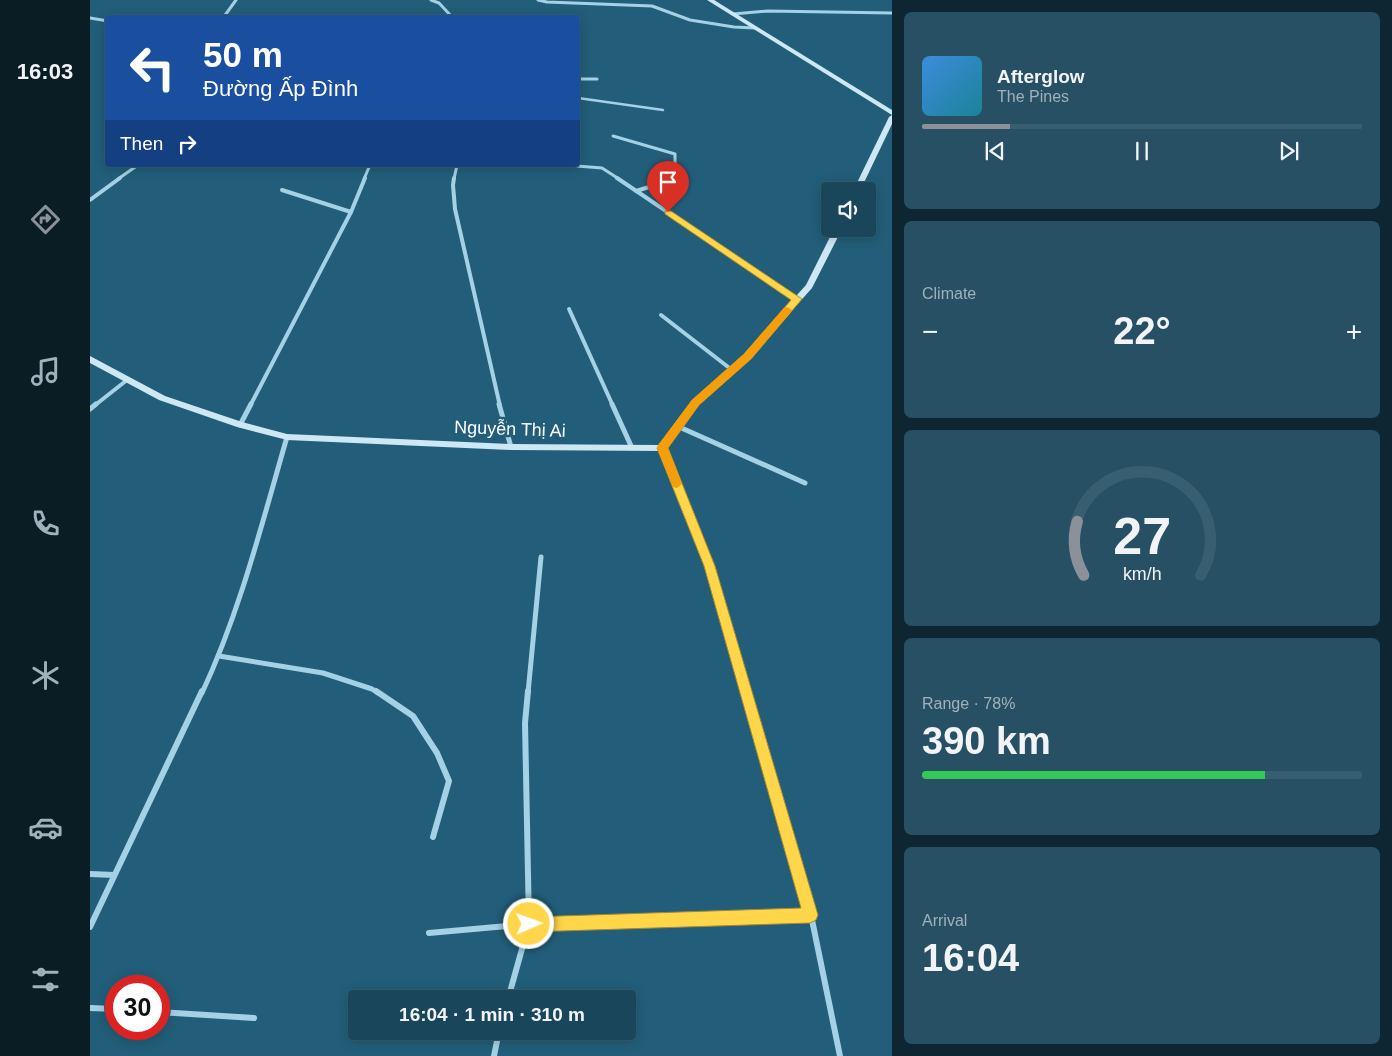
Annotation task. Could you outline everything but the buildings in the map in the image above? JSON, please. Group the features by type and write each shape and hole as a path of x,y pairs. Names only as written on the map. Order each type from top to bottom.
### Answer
{"street":[{"path":"225,15 236,0"},
{"path":"431,0 439,3 450,15"},
{"path":"538,0 547,2 652,6 690,20 734,27 755,28"},
{"path":"710,0 892,115 860,182"},
{"path":"733,14 768,11 892,13"},
{"path":"90,18 105,20"},
{"path":"580,79 597,79"},
{"path":"613,136 675,154 675,168 659,184 636,191"},
{"path":"580,166 602,168 797,299"},
{"path":"90,200 135,167"},
{"path":"240,425 351,212 369,167"},
{"path":"457,167 453,185 455,209 492,378 512,447"},
{"path":"282,190 351,212"},
{"path":"834,237 809,286 748,356 696,402 662,448 710,566 810,915 840,1056"},
{"path":"569,309 632,448"},
{"path":"661,315 732,370"},
{"name":"Nguyễn Thị Ai","path":"90,359 162,398 240,425 287,437 512,447 662,448"},
{"path":"90,409 127,380"},
{"path":"677,426 805,483"},
{"path":"90,927 219,656 249,568 287,437"},
{"path":"511,990 529,924 525,723 541,557"},
{"path":"219,656 323,673 372,689 413,716 437,753 449,781 433,837"},
{"path":"90,874 114,875"},
{"path":"429,933 529,924 810,915"},
{"path":"90,1008 105,1009"},
{"path":"170,1013 254,1018"},
{"path":"494,1056 497,1040"}],"lane":[{"path":"580,98 663,110"}],"slow traffic":[{"path":"677,484 662,448 696,402 748,356 787,310"}],"route":[{"path":"529,924 810,915 710,566 662,448 696,402 748,356 797,299 668,212"}]}
